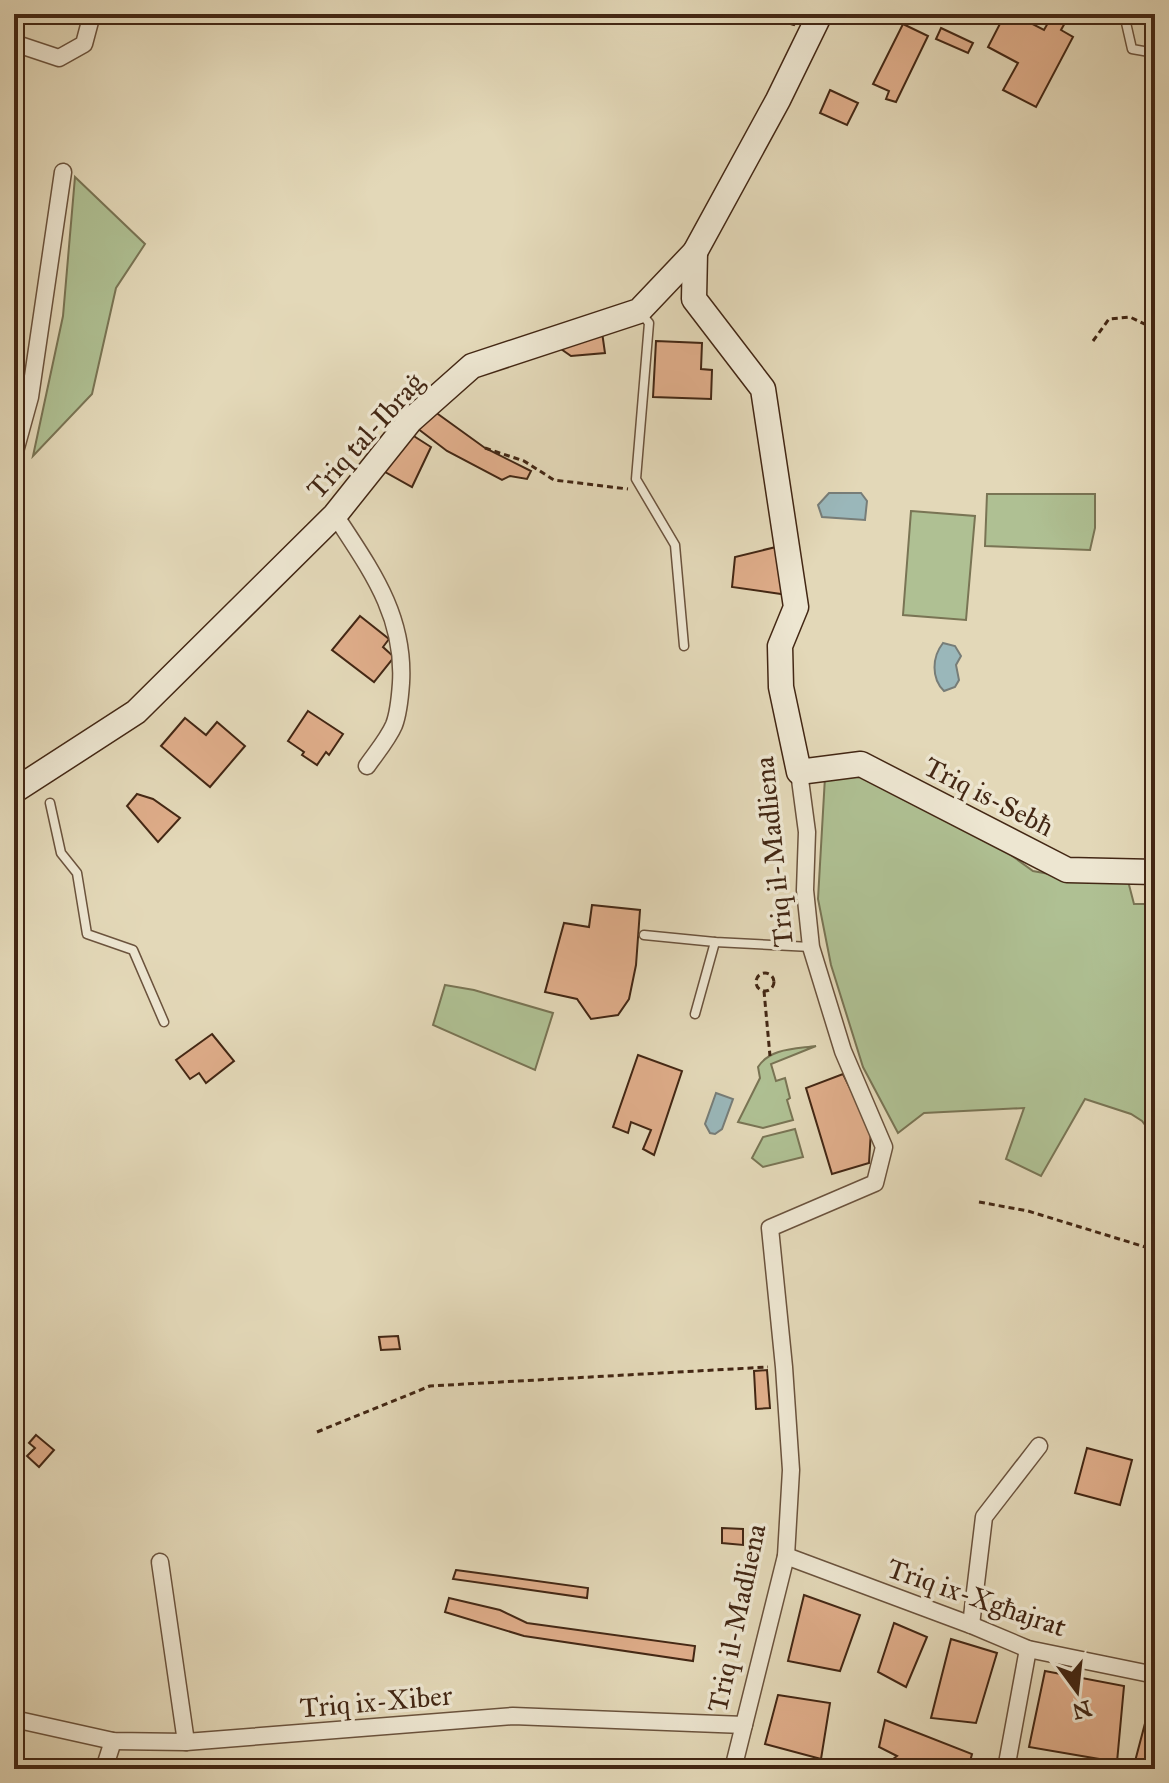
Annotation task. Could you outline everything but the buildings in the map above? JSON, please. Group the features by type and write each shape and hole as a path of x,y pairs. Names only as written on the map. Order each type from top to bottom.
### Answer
{"main road":[{"name":"Triq tal-Ibraġ","path":"14,791 136,712 335,515 410,421 472,366 639,311 695,252 778,100 820,14"},
{"path":"639,311 694,299 695,252"},
{"name":"Triq il-Madliena","path":"694,299 763,389 796,607 780,646 781,687 799,772"},
{"name":"Triq is-Sebħ","path":"799,772 861,764 1067,870 1155,872"}],"street":[{"path":"14,43 59,58 84,44 92,14"},
{"path":"14,455 30,397 63,172"},
{"path":"14,415 30,397"},
{"path":"335,515 373,573 391,609 399,636 401,676 394,726 367,766"},
{"name":"Triq il-Madliena","path":"733,1769 786,1556 791,1470 770,1228 875,1183 884,1147 843,1051 811,947 805,890 807,832 799,772"},
{"path":"971,1625 984,1517 1039,1446"},
{"name":"Triq ix-Xgħajrat","path":"786,1556 1028,1649 1155,1675"},
{"path":"160,1562 186,1742"},
{"path":"1006,1769 1028,1649"},
{"name":"Triq ix-Xiber","path":"14,1719 113,1741 186,1742 513,1716 744,1725"},
{"path":"104,1769 113,1741"}],"lane":[{"path":"1124,14 1132,49 1155,53"},
{"path":"639,311 649,323 636,479 675,545 684,646"},
{"path":"50,803 61,853 77,873 87,934 133,950 164,1022"},
{"path":"644,935 811,947"},
{"path":"695,1014 715,942"}],"path":[{"path":"1153,329 1147,312 1150,294 1155,286"},
{"path":"1093,341 1109,319 1130,317 1153,329"},
{"path":"485,448 524,461 554,480 643,491"},
{"path":"764,991 771,989 774,983 767,973 760,974 756,980 757,986 764,991 770,1056"},
{"path":"979,1202 1028,1211 1155,1250"},
{"path":"317,1432 430,1386 784,1367"}],"green space":[{"path":"75,177 145,244 116,288 92,394 33,456 63,316"},
{"path":"987,494 1095,494 1095,528 1090,550 985,546"},
{"path":"911,511 975,516 966,620 903,615"},
{"path":"872,775 975,829 1033,871 1071,878 1128,881 1134,904 1155,904 1155,1138 1142,1121 1131,1114 1085,1099 1041,1176 1006,1159 1024,1108 924,1113 898,1133 863,1067 831,965 818,899 825,777"},
{"path":"445,985 474,990 553,1013 535,1070 433,1025"},
{"path":"816,1046 771,1064 776,1081 785,1078 793,1120 763,1128 738,1122 760,1078 758,1067 763,1061 784,1050"},
{"path":"795,1129 803,1157 763,1167 752,1158 763,1137"},
{"path":"506,1759 504,1769 127,1769 130,1762"}],"water":[{"path":"829,493 861,493 867,501 865,520 822,517 818,505"},
{"path":"943,643 955,646 961,656 956,665 959,680 955,687 944,691 934,667"},
{"path":"716,1093 733,1099 722,1129 715,1134 710,1133 705,1124"}]}
